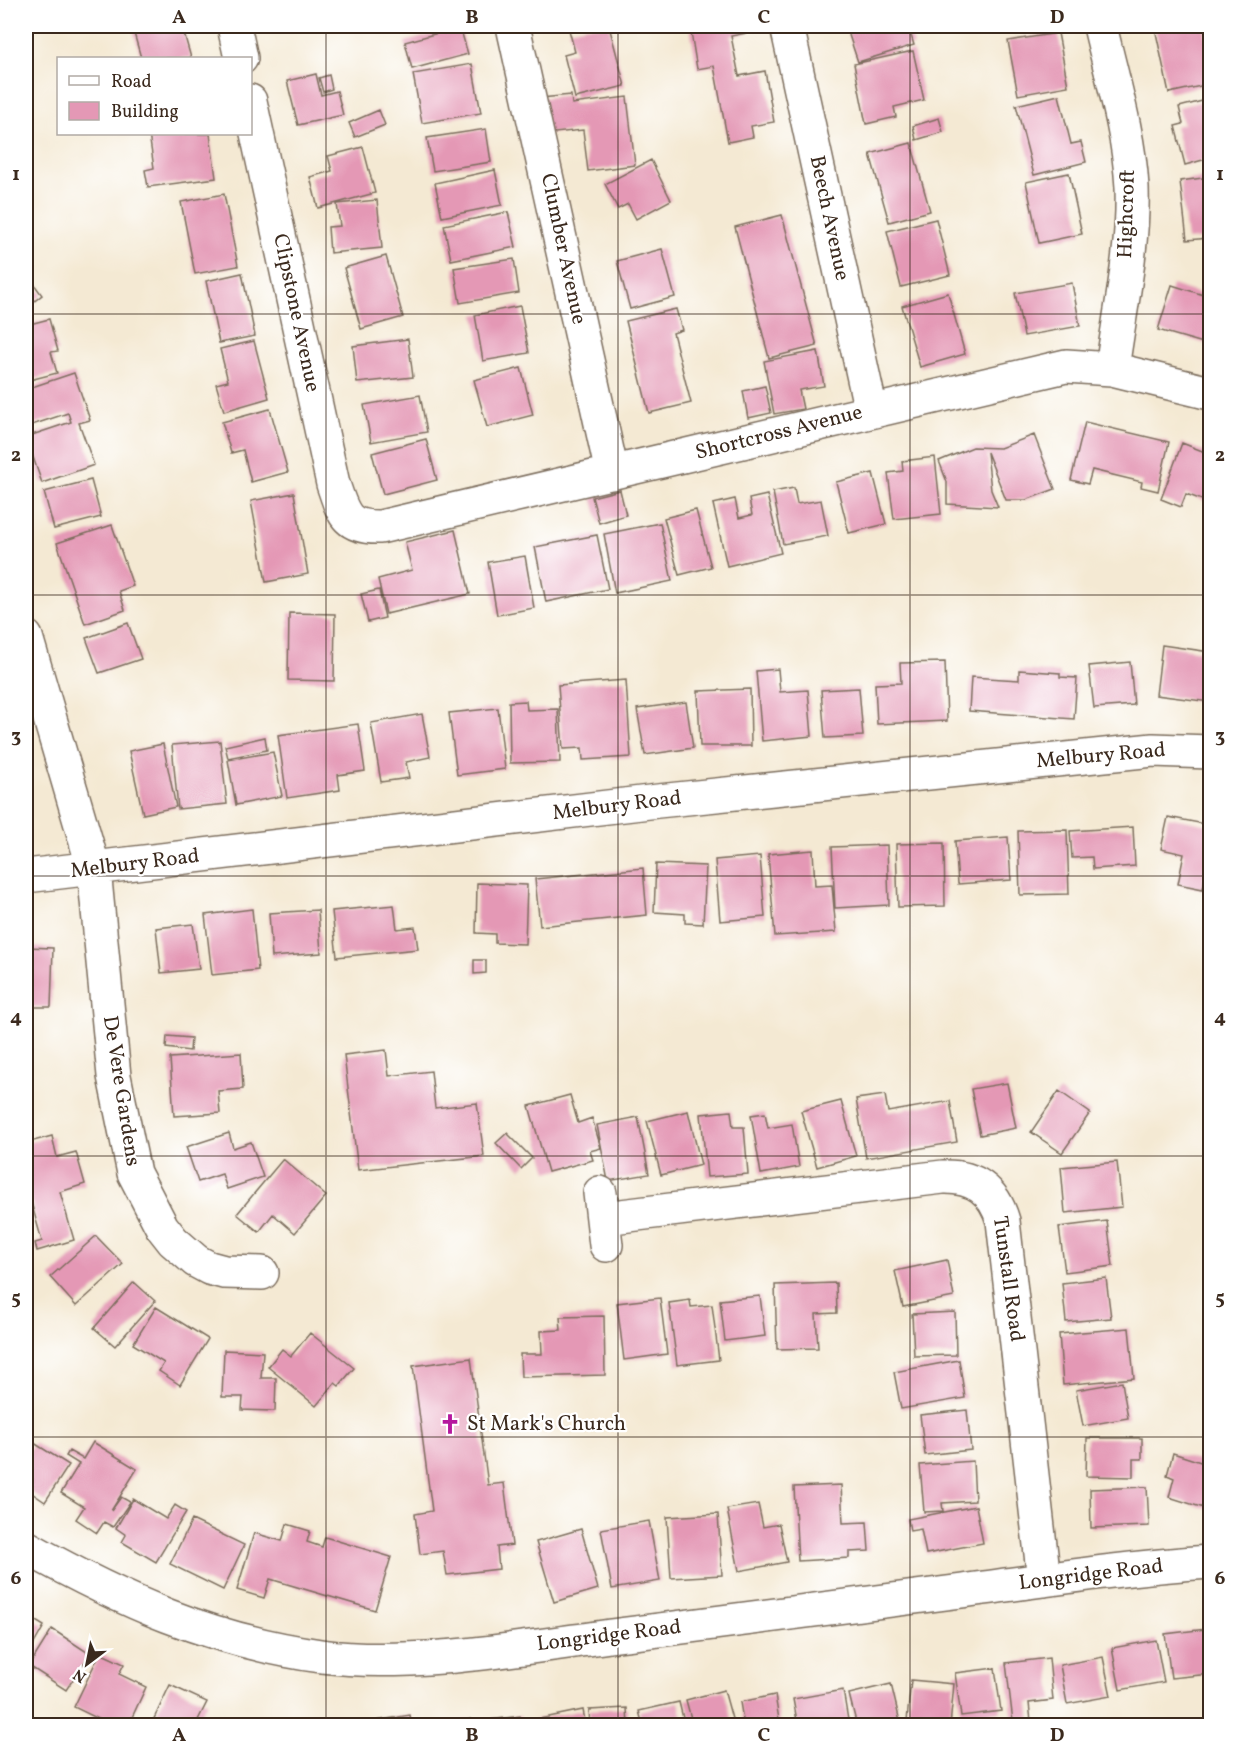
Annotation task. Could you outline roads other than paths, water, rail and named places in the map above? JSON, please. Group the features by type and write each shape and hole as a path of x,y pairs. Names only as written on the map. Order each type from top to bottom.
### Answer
{"street":[{"path":"234,26 242,57"},
{"name":"Clumber Avenue","path":"513,26 612,473"},
{"name":"Beech Avenue","path":"787,26 872,411"},
{"name":"Highcroft","path":"1100,26 1130,163 1132,188 1131,225 1112,369"},
{"name":"Clipstone Avenue","path":"252,110 333,484 349,522"},
{"name":"Shortcross Avenue","path":"349,522 368,527 380,527 1066,366 1112,369 1210,393"},
{"name":"De Vere Gardens","path":"26,637 94,869 114,1076 134,1173 162,1227 173,1241 196,1261 224,1272 262,1273"},
{"name":"Melbury Road","path":"26,876 682,798 1153,750 1210,752"},
{"name":"Tunstall Road","path":"604,1219 943,1177 960,1177 982,1187 993,1196 1003,1221 1044,1580"},
{"name":"Longridge Road","path":"26,1546 76,1575 180,1622 228,1637 324,1656 382,1658 459,1654 1044,1580 1210,1562"}],"place":[{"name":"St Mark's Church","path":"450,1424"}]}
